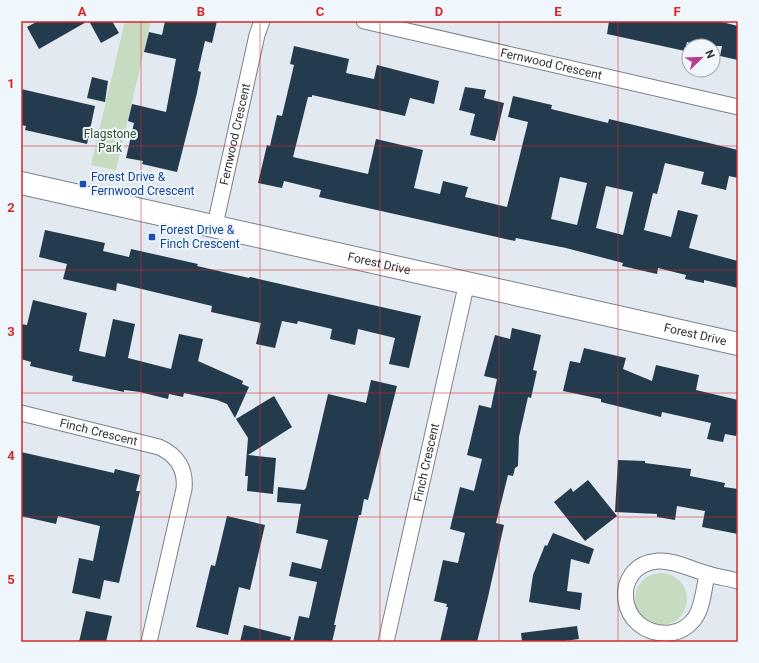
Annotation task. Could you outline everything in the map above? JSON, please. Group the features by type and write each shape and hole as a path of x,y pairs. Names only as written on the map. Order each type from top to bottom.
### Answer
{"street":[{"name":"Fernwood Crescent","path":"215,226 257,35 262,21"},
{"name":"Fernwood Crescent","path":"364,21 738,107"},
{"name":"Forest Drive","path":"22,188 215,226 738,344"},
{"name":"Finch Crescent","path":"386,642 467,282"},
{"name":"Finch Crescent","path":"21,413 159,447 167,451 180,463 185,480 184,489 149,642"},
{"path":"707,574 699,611 689,624 682,629 665,633 648,630 640,626 629,613 625,596 626,587 632,575 642,566 651,562 669,562 707,574 738,580"}],"green space":[{"name":"Flagstone Park","path":"125,21 151,21 116,170 91,165"},
{"path":"656,573 666,573 680,580 687,594 687,604 680,618 666,625 656,625 646,621 639,614 635,604 635,594 639,584 646,577"}],"building":[{"path":"38,21 88,21 39,49 27,27"},
{"path":"89,21 112,21 119,33 101,43"},
{"path":"165,21 217,21 212,43 205,41 198,71 201,72 197,93 177,172 142,164 143,161 126,158 134,123 128,121 132,104 166,112 176,59 144,52 149,32 162,35"},
{"path":"609,21 718,21 738,26 738,60 721,56 721,38 681,38 681,50 607,34"},
{"path":"294,46 349,59 346,73 374,79 377,65 439,81 434,104 410,98 405,116 312,95 312,97 308,97 293,157 368,174 376,139 423,150 414,188 440,194 443,181 468,187 465,197 507,207 528,122 508,117 513,96 552,105 551,109 608,123 609,119 738,150 738,178 729,176 726,190 701,184 704,172 665,163 657,194 653,193 644,230 671,237 678,210 698,215 689,248 738,261 738,288 704,280 704,283 685,279 686,275 658,268 657,274 622,266 623,263 566,248 516,238 515,241 319,197 321,190 284,181 282,188 258,183 267,145 270,146 277,115 282,116 294,65 290,64","holes":["560,177 587,183 577,225 551,219","606,186 633,192 623,235 596,228"]},
{"path":"92,77 108,81 105,102 87,98"},
{"path":"465,87 486,90 484,98 504,103 495,141 470,135 475,114 459,110"},
{"path":"21,89 95,106 87,144 25,130 26,126 21,125"},
{"path":"45,230 105,243 103,251 129,257 131,249 198,264 197,266 421,316 409,368 389,364 395,338 358,329 355,345 330,339 332,329 298,321 297,324 282,321 275,348 256,344 261,323 211,312 212,306 117,283 116,291 63,279 67,264 39,257"},
{"path":"33,300 87,313 79,351 105,357 113,319 135,324 128,358 171,369 179,334 203,339 198,361 243,381 242,384 249,387 235,418 227,404 217,400 184,393 183,397 169,394 168,399 140,392 124,390 124,392 72,381 73,376 30,366 31,362 21,359 21,324 27,325"},
{"path":"512,328 541,335 533,370 537,371 531,398 528,397 519,437 518,466 515,468 513,476 508,475 496,523 504,525 488,597 477,642 440,642 448,607 446,607 447,604 434,601 443,560 458,563 465,533 450,529 460,487 474,491 482,459 467,455 479,405 491,408 497,379 484,376 495,335 510,339"},
{"path":"584,348 626,358 623,369 652,381 656,365 699,375 696,390 738,400 738,427 736,436 725,434 723,442 707,439 711,423 662,412 661,417 601,402 601,399 563,391 570,361 580,363"},
{"path":"371,380 397,386 368,500 364,499 361,515 359,515 334,625 336,625 332,642 293,642 299,616 309,618 317,582 289,576 292,562 321,569 328,540 296,533 301,504 277,502 278,487 304,490 306,488 328,394 366,403"},
{"path":"274,396 292,427 248,455 276,458 273,494 247,491 248,476 245,476 248,438 236,419"},
{"path":"21,452 114,473 115,469 140,475 136,491 140,491 119,583 104,580 100,599 72,593 79,558 93,561 100,526 58,516 56,524 21,516"},
{"path":"618,460 645,461 645,463 691,469 690,476 725,483 724,487 738,489 738,534 702,527 705,511 677,506 675,520 657,517 657,514 615,512"},
{"path":"588,480 617,516 585,541 554,502 571,488 573,492"},
{"path":"227,516 265,525 250,590 239,587 228,635 196,627 211,565 215,566"},
{"path":"553,533 594,549 589,564 571,559 567,591 582,593 580,610 529,602 533,575 545,545 547,546"},
{"path":"86,611 112,616 106,642 79,642"},
{"path":"244,625 291,637 290,642 240,642"},
{"path":"577,626 579,639 558,642 522,642 521,633"}],"place":[{"name":"Forest Drive & Fernwood Crescent","path":"83,184"},
{"name":"Forest Drive & Finch Crescent","path":"152,237"}]}
